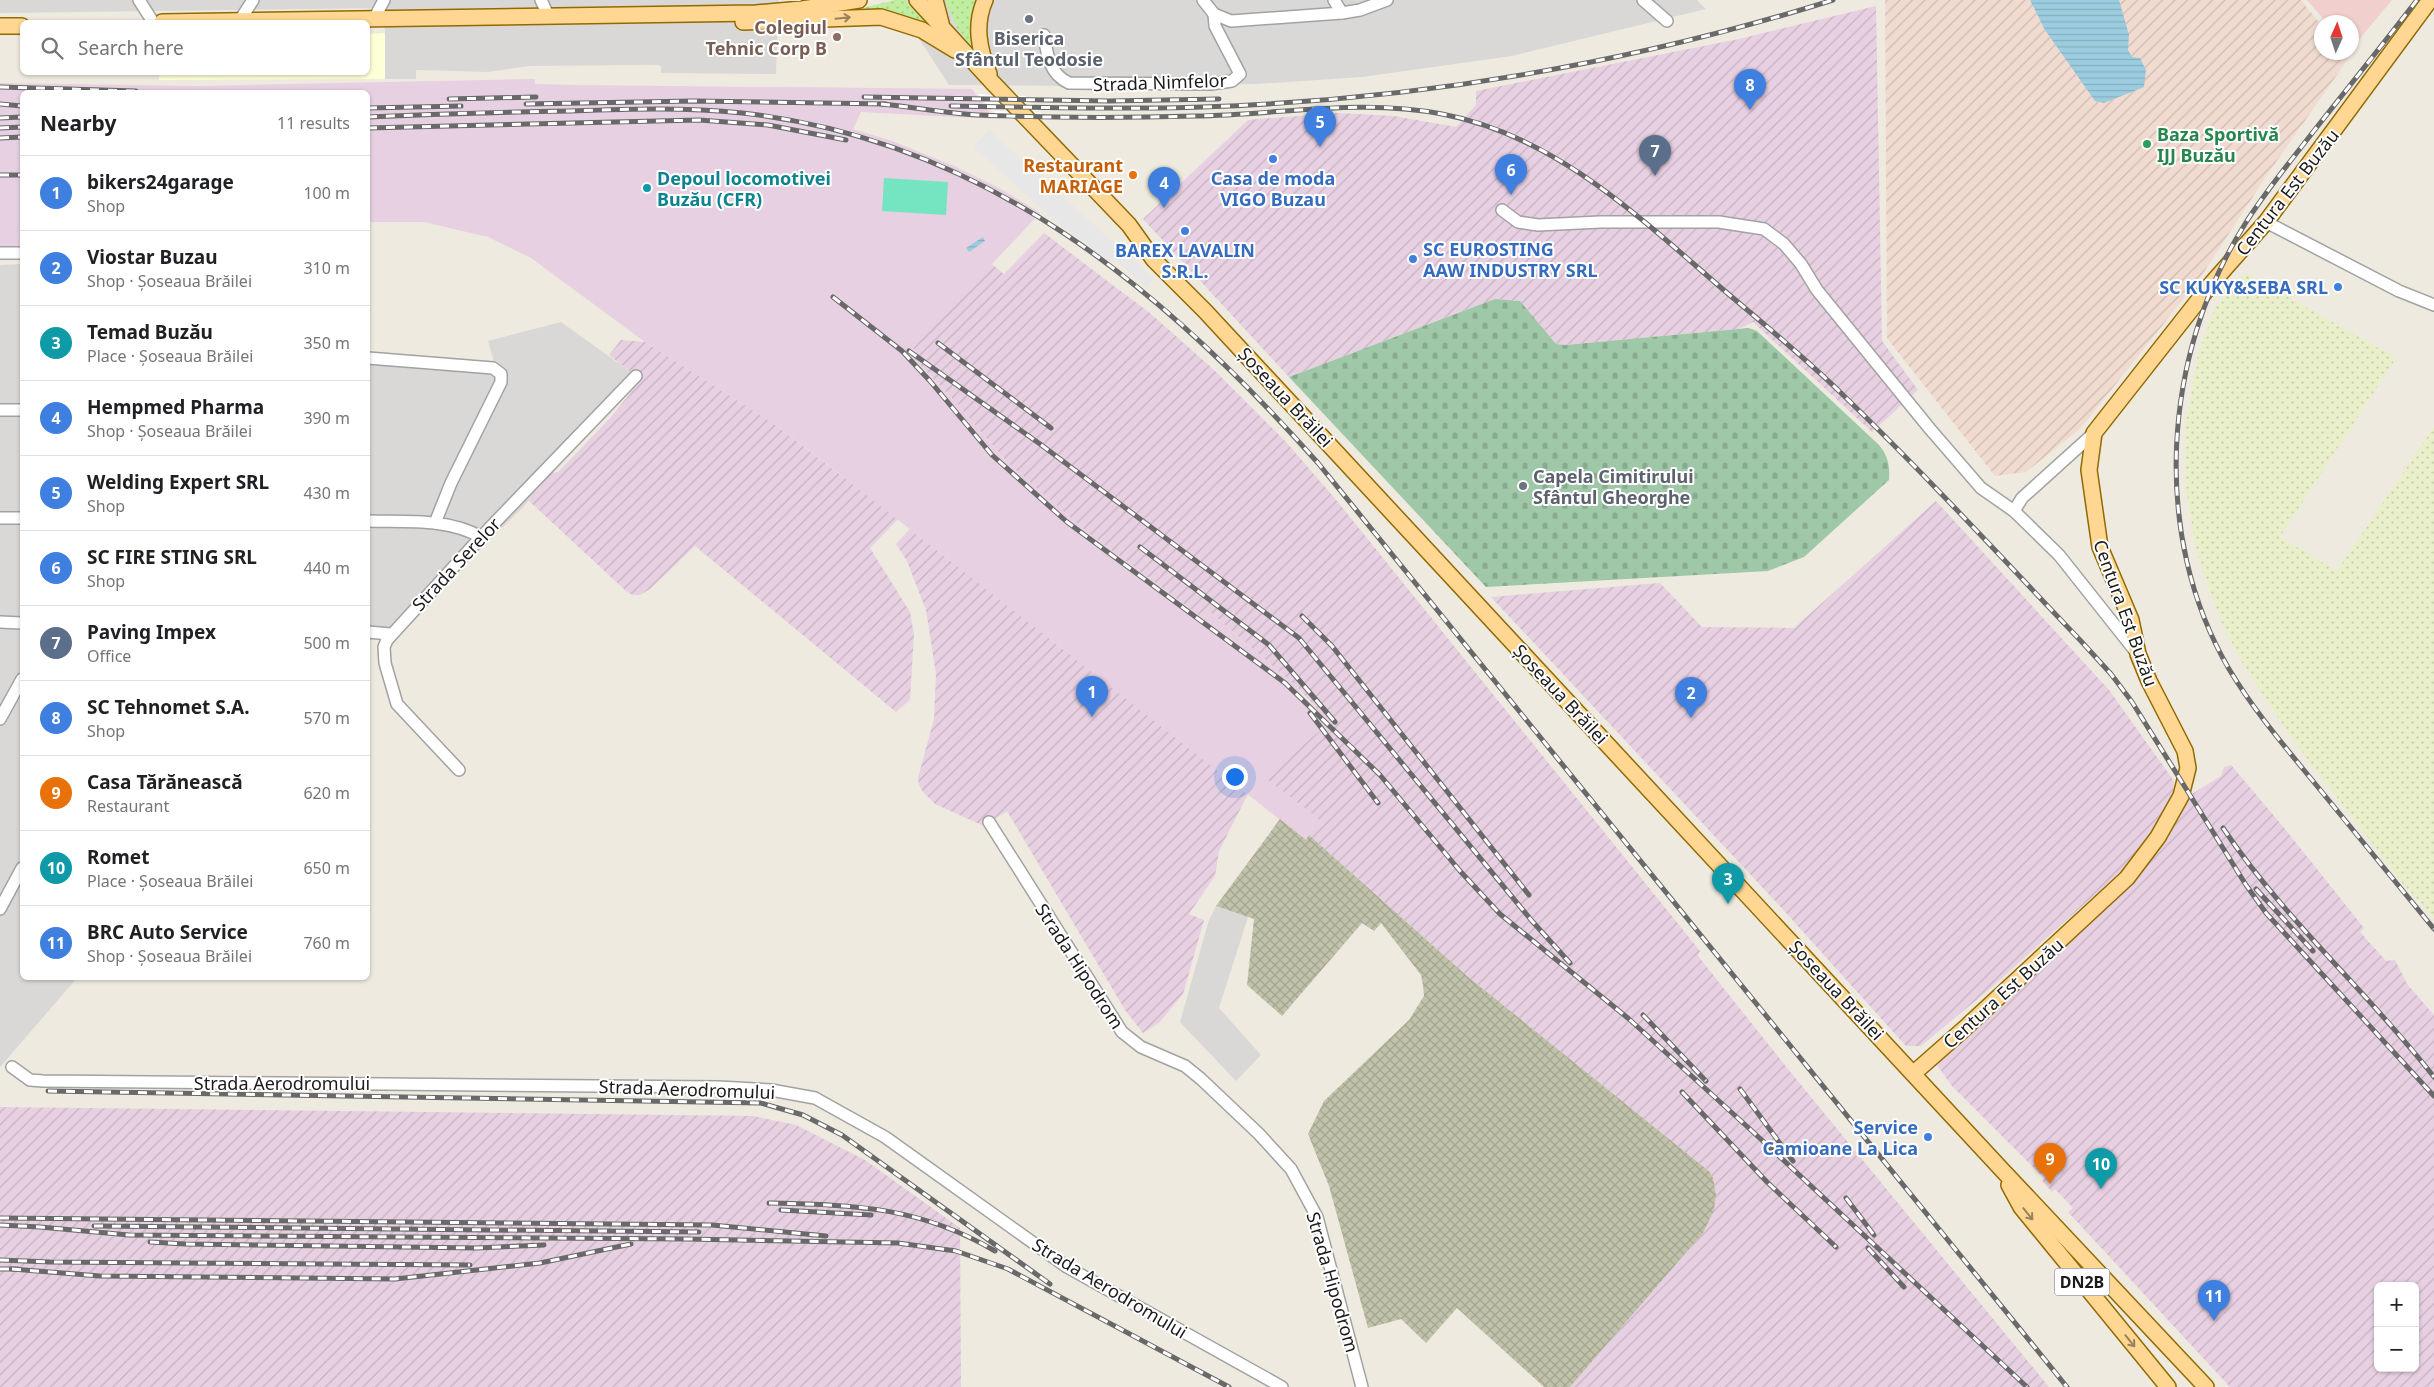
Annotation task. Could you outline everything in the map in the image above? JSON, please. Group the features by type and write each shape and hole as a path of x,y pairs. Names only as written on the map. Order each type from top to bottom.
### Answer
{"main road":[{"path":"240,20 756,13 828,6 859,0"},
{"name":"Șoseaua Brăilei","path":"917,0 992,82 1129,225 1154,260 1205,311 2206,1387"},
{"path":"935,0 942,27"},
{"path":"985,0 979,22 978,43 992,82"},
{"name":"Centura Est Buzău","path":"1914,1073 2127,878 2158,837 2181,796 2188,768 2185,751 2149,681 2138,654 2131,620 2098,537 2090,470 2094,433 2207,290 2266,222 2430,0"},
{"path":"672,13 701,19 744,22 869,17 891,18 935,37 956,51 992,82"},
{"path":"0,26 20,26"},
{"name":"DN2B","path":"2004,1172 2021,1206 2168,1387"}],"street":[{"path":"139,0 152,20"},
{"path":"240,20 253,0"},
{"path":"374,19 384,0"},
{"path":"541,0 548,15"},
{"name":"Strada Nimfelor","path":"1044,35 1051,66 1062,80 1069,83 1201,84 1232,81 1240,74 1215,26 1214,14 1203,0"},
{"path":"1334,0 1342,13"},
{"path":"1214,14 1231,21 1342,13 1360,10 1387,0"},
{"path":"1643,0 1666,21"},
{"path":"1502,210 1518,222 1538,225 1600,222 1720,222 1764,229 1784,244 1801,264 1817,290 1930,429 1981,488 2014,511 2059,554 2138,654"},
{"path":"2266,222 2400,291 2434,305"},
{"path":"0,253 20,253"},
{"path":"370,358 493,368 501,374 501,382 451,483 435,523"},
{"name":"Strada Serelor","path":"390,634 636,376"},
{"path":"0,410 20,410"},
{"path":"2014,511 2022,498 2094,433"},
{"path":"0,518 20,518"},
{"path":"370,521 435,523 460,528 481,537"},
{"path":"0,622 20,623"},
{"path":"370,632 390,634 384,655 394,698 402,710 459,770"},
{"path":"0,719 20,683"},
{"name":"Strada Hipodrom","path":"989,822 1122,1032 1141,1047 1179,1063 1201,1079 1291,1169 1317,1217 1362,1387"},
{"path":"0,909 20,872"},
{"name":"Strada Aerodromului","path":"12,1067 30,1080 43,1081 719,1087 771,1090 815,1098 885,1137 1067,1267 1282,1387"}],"shaded area":[{"path":"0,0 779,0 776,74 661,73 661,66 657,65 529,66 488,72 416,70 416,79 385,79 385,8 0,13"},
{"path":"894,0 1697,0 1706,9 1512,56 1362,77 1257,84 949,85"},
{"path":"1885,0 2301,0 2314,16 2314,60 2347,60 2267,175 2200,278 2081,428 2026,472 1995,476 1887,338"},
{"path":"2307,0 2392,0 2359,40 2359,15 2320,15"},
{"path":"1876,6 1882,341 1918,390 1872,432 1753,322 1739,329 1565,345 1556,344 1520,301 1495,299 1289,377 1143,219 1248,120 1337,113 1394,116 1456,127 1476,105 1476,91 1739,39"},
{"path":"385,33 385,79 159,80 159,75 370,75 370,34"},
{"path":"535,79 535,84 577,85 972,89 994,119 861,112 853,129 892,141 954,166 999,188 1040,213 913,348 919,353 914,360 951,397 1008,463 1087,532 1203,618 1209,611 1297,687 1302,695 1331,721 1281,762 1268,780 1319,819 1307,841 773,423 645,342 531,258 488,237 424,222 370,222 370,90 20,90 20,248 0,248 0,83 198,86"},
{"path":"989,130 1154,279 1147,288 1114,258 1110,262 1054,220 973,147"},
{"path":"1044,233 1151,314 1213,369 1286,442 1337,501 1700,951 1698,956 1792,1074 2049,1387 1570,1387 1703,1233 1716,1194 1713,1178 1710,1172 1467,976 1309,835 1318,819 1267,780 1281,762 1330,722 1297,687 1209,611 1203,618 1087,532 1008,463 951,397 914,359 918,353 912,348 992,264 1004,274"},
{"path":"20,264 20,980 75,980 0,1067 0,265"},
{"path":"2246,273 2396,358 2280,537 2337,571 2434,427 2434,918 2405,886 2290,736 2242,662 2221,621 2196,551 2186,487 2186,422 2198,355 2215,307"},
{"path":"561,322 635,375 525,505 402,628 370,640 370,352 494,362 488,341"},
{"path":"621,340 645,342 773,423 898,519 870,548 910,612 914,634 910,700 896,712 695,546 650,589 640,595 633,595 627,592 528,500 552,473 558,472 612,416 641,380 609,355"},
{"path":"1936,501 2109,690 2174,781 2173,792 2153,830 2128,865 1992,987 1921,1046 1906,1046 1777,903 1491,597 1660,583 1702,627 1794,628"},
{"path":"910,529 1248,794 1219,851 1215,876 1189,914 1204,920 1183,994 1159,1023 1143,1033 1125,1010 1007,811 984,826 935,804 919,785 918,778 934,719 936,674 926,610 907,561 896,544"},
{"path":"2231,765 2364,928 2360,932 2386,961 2395,960 2407,984 2434,1015 2434,1387 2230,1387 2068,1212 2073,1208 2055,1189 2052,1192 2042,1181 2044,1178 1952,1086 1937,1065 1934,1053 2101,901 2184,799 2221,776 2224,767"},
{"path":"1280,819 1306,840 1309,835 1467,976 1710,1172 1716,1194 1714,1210 1703,1233 1570,1387 1544,1387 1457,1308 1426,1343 1401,1319 1368,1328 1329,1186 1308,1134 1324,1101 1409,1020 1424,996 1423,985 1421,975 1381,923 1374,931 1362,923 1282,1016 1247,985 1254,919 1216,906"},
{"path":"1216,906 1248,917 1219,1008 1261,1055 1236,1081 1180,1022 1209,920"},
{"path":"0,1107 753,1116 796,1125 865,1160 960,1228 961,1387 0,1387"}],"green space":[{"path":"895,0 905,0 926,23 927,27 854,10"},
{"path":"945,0 979,0 973,49 957,28"},
{"path":"884,178 948,182 946,215 882,211"},
{"path":"1495,299 1520,301 1556,344 1565,345 1749,328 1757,331 1879,445 1888,461 1889,480 1804,557 1768,571 1486,587 1289,377"}],"water":[{"path":"2030,0 2119,0 2129,35 2128,50 2132,57 2140,58 2146,70 2144,87 2104,103 2095,101 2045,30"},
{"path":"983,237 985,241 969,252 966,248"}],"pier":[{"path":"978,94 1025,96 1032,103 1018,103 1033,104 1039,111 992,110"},
{"path":"993,111 1040,112 1046,119 1000,119"}],"railway":[{"path":"951,106 1202,107 1282,103 1442,87 1521,75 1678,43 1756,23 1833,0"},
{"path":"2417,0 2261,200 2245,224 2218,275 2197,329 2183,386 2177,445 2178,503 2187,561 2204,616 2229,669 2271,729 2434,929"},
{"path":"0,87 102,90"},
{"path":"449,99 536,97"},
{"path":"864,97 1109,101 1219,99"},
{"path":"526,104 693,101 886,104"},
{"path":"0,104 20,106"},
{"path":"881,104 978,115 1060,117 1227,115 1350,107 1411,109 1442,114 1482,124 1520,140 1557,159 1624,205 1781,338 1826,379 1932,484 2080,640 2111,674 2132,702 2246,885 2266,913 2434,1096"},
{"path":"370,108 461,106"},
{"path":"370,117 678,109 742,113 830,129 912,154 989,189 1062,232 1131,282 1196,338 1258,399 1318,463 2067,1387"},
{"path":"0,118 20,117"},
{"path":"370,128 699,120 768,125 846,140"},
{"path":"0,128 20,127"},
{"path":"0,138 20,137"},
{"path":"0,175 20,175"},
{"path":"833,297 902,351 930,381 992,455 1067,522 1285,683 1380,775 1460,871 1500,914 1629,1019 2027,1387"},
{"path":"938,343 1051,428"},
{"path":"909,351 1040,444 1299,638 1532,921 1570,963"},
{"path":"1140,547 1269,645 1335,722"},
{"path":"1302,616 1332,646 1529,895"},
{"path":"1310,713 1378,803"},
{"path":"2223,828 2272,893 2408,1045 2434,1077"},
{"path":"2256,889 2313,951"},
{"path":"1643,1015 1706,1081"},
{"path":"1740,1089 1793,1161"},
{"path":"48,1091 761,1103 803,1115 842,1135 1050,1284"},
{"path":"1682,1092 1767,1182 1836,1247"},
{"path":"1846,1198 1874,1235"},
{"path":"769,1203 829,1205 885,1211 940,1225 967,1236 995,1251"},
{"path":"781,1210 871,1215"},
{"path":"0,1218 712,1225 826,1236"},
{"path":"0,1225 129,1235 686,1239 898,1243 956,1251 1008,1269 1229,1387"},
{"path":"94,1226 699,1232"},
{"path":"150,1242 477,1248 544,1245"},
{"path":"12,1269 100,1276 395,1279 540,1263 631,1244"},
{"path":"1868,1248 1904,1287"},
{"path":"0,1260 470,1265"},
{"path":"0,1269 18,1269"}],"place":[{"name":"Biserica Sfântul Teodosie","path":"1029,19"},
{"name":"Colegiul Tehnic Corp B","path":"837,37"},
{"name":"SC Tehnomet S.A.","path":"1750,110"},
{"name":"Baza Sportivă IJJ Buzău","path":"2147,144"},
{"name":"Welding Expert SRL","path":"1320,147"},
{"name":"Casa de moda VIGO Buzau","path":"1273,159"},
{"name":"Restaurant MARIAGE","path":"1133,175"},
{"name":"Paving Impex","path":"1655,176"},
{"name":"Depoul locomotivei Buzău (CFR)","path":"647,188"},
{"name":"SC FIRE STING SRL","path":"1511,195"},
{"name":"Hempmed Pharma","path":"1164,208"},
{"name":"BAREX LAVALIN S.R.L.","path":"1185,231"},
{"name":"SC EUROSTING AAW INDUSTRY SRL","path":"1413,259"},
{"name":"SC KUKY&SEBA SRL","path":"2338,287"},
{"name":"Capela Cimitirului Sfântul Gheorghe","path":"1523,486"},
{"name":"bikers24garage","path":"1092,717"},
{"name":"Viostar Buzau","path":"1691,718"},
{"name":"Temad Buzău","path":"1728,904"},
{"name":"Service Camioane La Lica","path":"1928,1137"},
{"name":"Casa Tărănească","path":"2050,1184"},
{"name":"Romet","path":"2101,1189"},
{"name":"BRC Auto Service","path":"2214,1321"}]}
